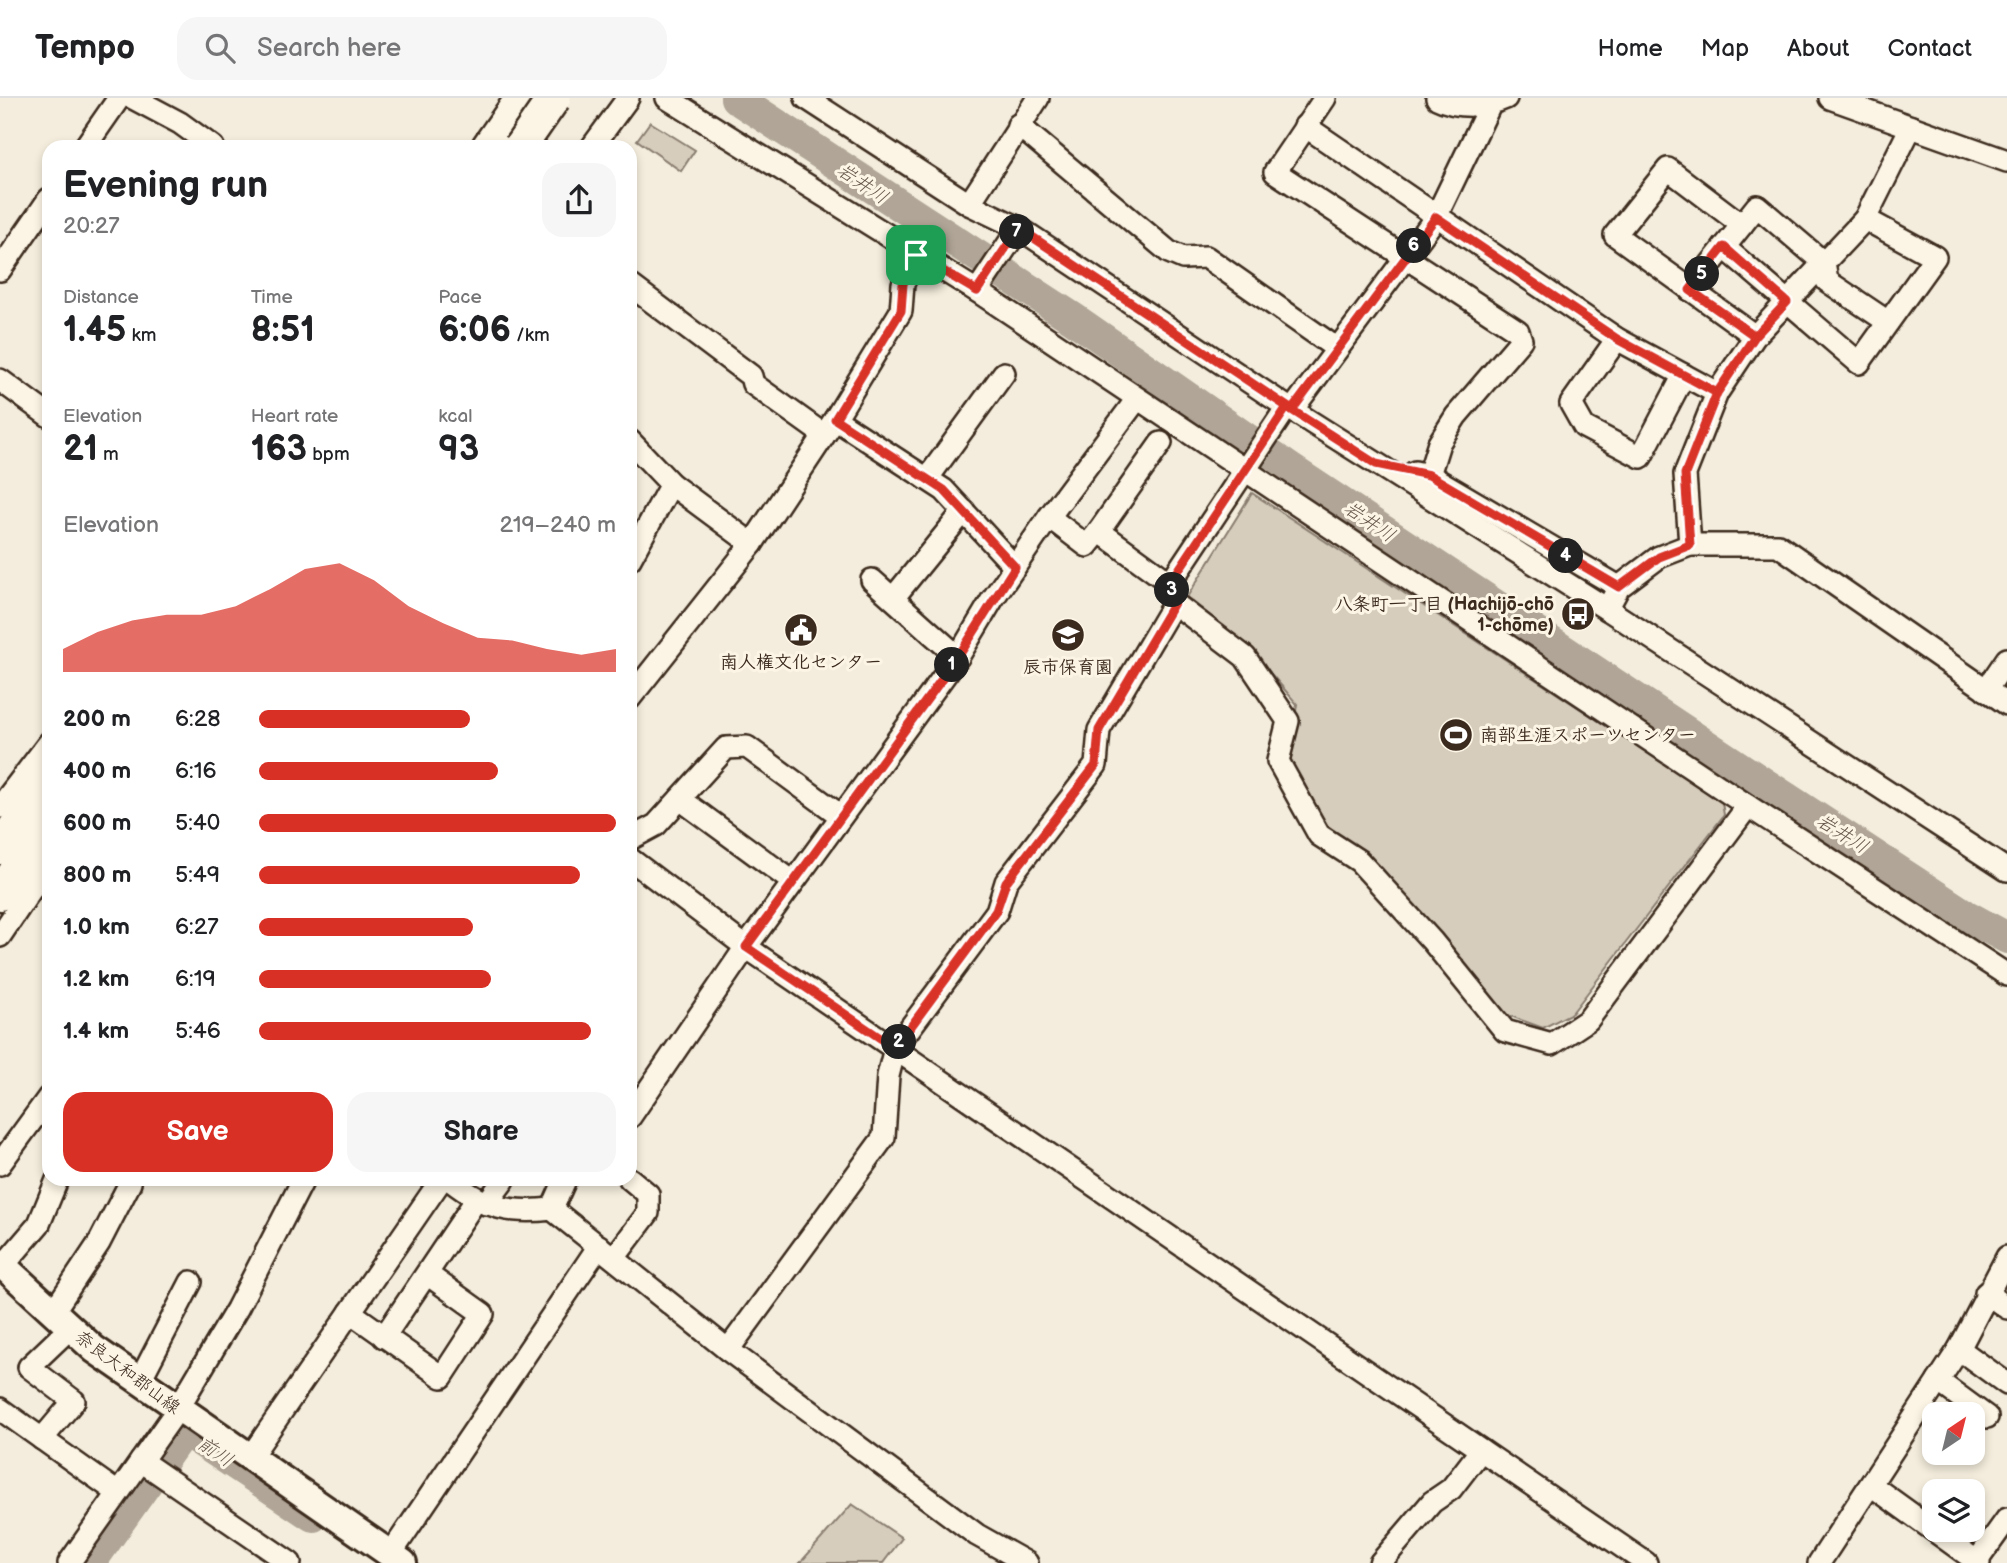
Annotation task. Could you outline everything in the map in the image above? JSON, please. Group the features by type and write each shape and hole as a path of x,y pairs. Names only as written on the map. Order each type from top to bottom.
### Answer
{"highway":[{"path":"493,140 522,98"},
{"path":"527,137 554,98"},
{"path":"0,894 18,841 42,793"},
{"path":"18,841 42,827"}],"main road":[{"name":"奈良大和郡山線","path":"2,1265 62,1320 139,1382 397,1559"}],"street":[{"path":"90,140 119,98"},
{"path":"133,98 180,123 203,140"},
{"path":"597,140 628,98"},
{"path":"667,98 916,255 980,288 1137,399 1249,467 1748,806 2007,975"},
{"path":"806,98 1287,410 1607,609 2007,870"},
{"path":"969,204 1038,98"},
{"path":"1325,98 1275,172 1518,331 1521,340 1456,416 1439,443 1429,475"},
{"path":"728,1350 884,1137 888,1076 895,1048 996,911 1006,882 1096,765 1099,730 1172,593 1287,410 1436,217 1498,102 1446,103 1437,98"},
{"path":"1830,98 2007,161"},
{"path":"1018,125 1169,252 1183,258 1206,257 1336,348"},
{"path":"1305,126 1617,339 1717,393"},
{"path":"1690,545 1685,474 1717,393 1755,336 1865,219 1911,127"},
{"path":"1742,225 1668,169 1615,235 1755,336"},
{"path":"1690,290 1757,206 1824,263 1827,281 1888,322"},
{"path":"0,270 42,209"},
{"path":"1724,247 1859,363 1935,257 1865,219"},
{"path":"980,288 1016,233"},
{"path":"637,689 752,544 830,427 901,311 903,284 916,255"},
{"path":"637,290 751,376 753,384 944,490 1015,567"},
{"path":"1617,339 1571,404 1584,427 1641,457 1684,375"},
{"path":"927,479 1004,373"},
{"path":"0,380 42,411"},
{"path":"637,1107 746,947 958,657 1049,517 1137,399"},
{"path":"1049,517 1087,545 1161,443"},
{"path":"637,448 671,484 752,544"},
{"path":"1376,464 1429,475 1619,587"},
{"path":"637,546 671,484"},
{"path":"899,590 964,511"},
{"path":"1098,531 1245,657 1288,721 1278,761 1319,835 1359,861 1432,941 1505,1031 1552,1044 1588,1020 1748,806"},
{"path":"1607,609 1619,587 1659,557 1690,545 1778,545 2007,704"},
{"path":"872,580 958,657"},
{"path":"1986,690 2007,659"},
{"path":"637,835 656,825 726,748 747,747 841,816"},
{"path":"0,936 18,841 42,765"},
{"path":"680,799 793,882"},
{"path":"637,864 746,947 1646,1563"},
{"path":"0,1164 42,1107"},
{"path":"397,1559 606,1252 648,1213 648,1194 637,1185"},
{"path":"2,1265 39,1224 55,1186"},
{"path":"42,1439 74,1401 29,1367 62,1320 128,1186"},
{"path":"69,1563 177,1410 237,1309 299,1186"},
{"path":"249,1459 436,1186"},
{"path":"458,1186 481,1202 525,1212 552,1209 728,1350 977,1535 1027,1563"},
{"path":"384,1337 481,1202 498,1186"},
{"path":"552,1209 562,1186"},
{"path":"1819,1563 1959,1349 2007,1257"},
{"path":"350,1312 442,1377 484,1314 427,1275"},
{"path":"139,1382 191,1282"},
{"path":"1986,1293 2007,1308"},
{"path":"1959,1349 2007,1384"},
{"path":"1938,1381 1987,1417"},
{"path":"0,1409 117,1493"},
{"path":"1380,1563 1432,1502 1451,1489 1481,1450"},
{"path":"141,1461 290,1563"},
{"path":"1871,1485 1978,1562 2007,1519"}],"shaded area":[{"path":"650,122 695,150 681,171 637,140"},
{"name":"南部生涯スポーツセンター","path":"1252,493 1722,802 1724,815 1572,1013 1543,1028 1502,1013 1382,868 1324,823 1288,765 1297,704 1247,646 1187,597"},
{"path":"852,1504 902,1538 883,1563 800,1563"}],"waterway":[{"name":"岩井川","path":"736,98 1074,319 1290,469 1742,769 1965,915 2007,938"},
{"name":"前川","path":"90,1563 184,1430 313,1516"}],"place":[{"name":"八条町一丁目 (Hachijō-chō 1-chōme)","path":"1578,614"},
{"name":"南人権文化センター","path":"801,630"},
{"name":"辰市保育園","path":"1068,635"},
{"name":"南部生涯スポーツセンター","path":"1456,735"}],"route":[{"path":"916,255 903,284 901,311 835,419 944,490 1015,567 958,657 746,947 895,1048 996,911 1006,882 1096,765 1099,730 1174,603 1170,583 1247,471 1287,407 1376,464 1429,475 1619,587 1659,557 1690,545 1685,474 1717,393 1755,336 1787,302 1724,247 1690,290 1755,336 1717,393 1617,339 1436,217 1292,410 1019,228 977,291 916,255"}]}
